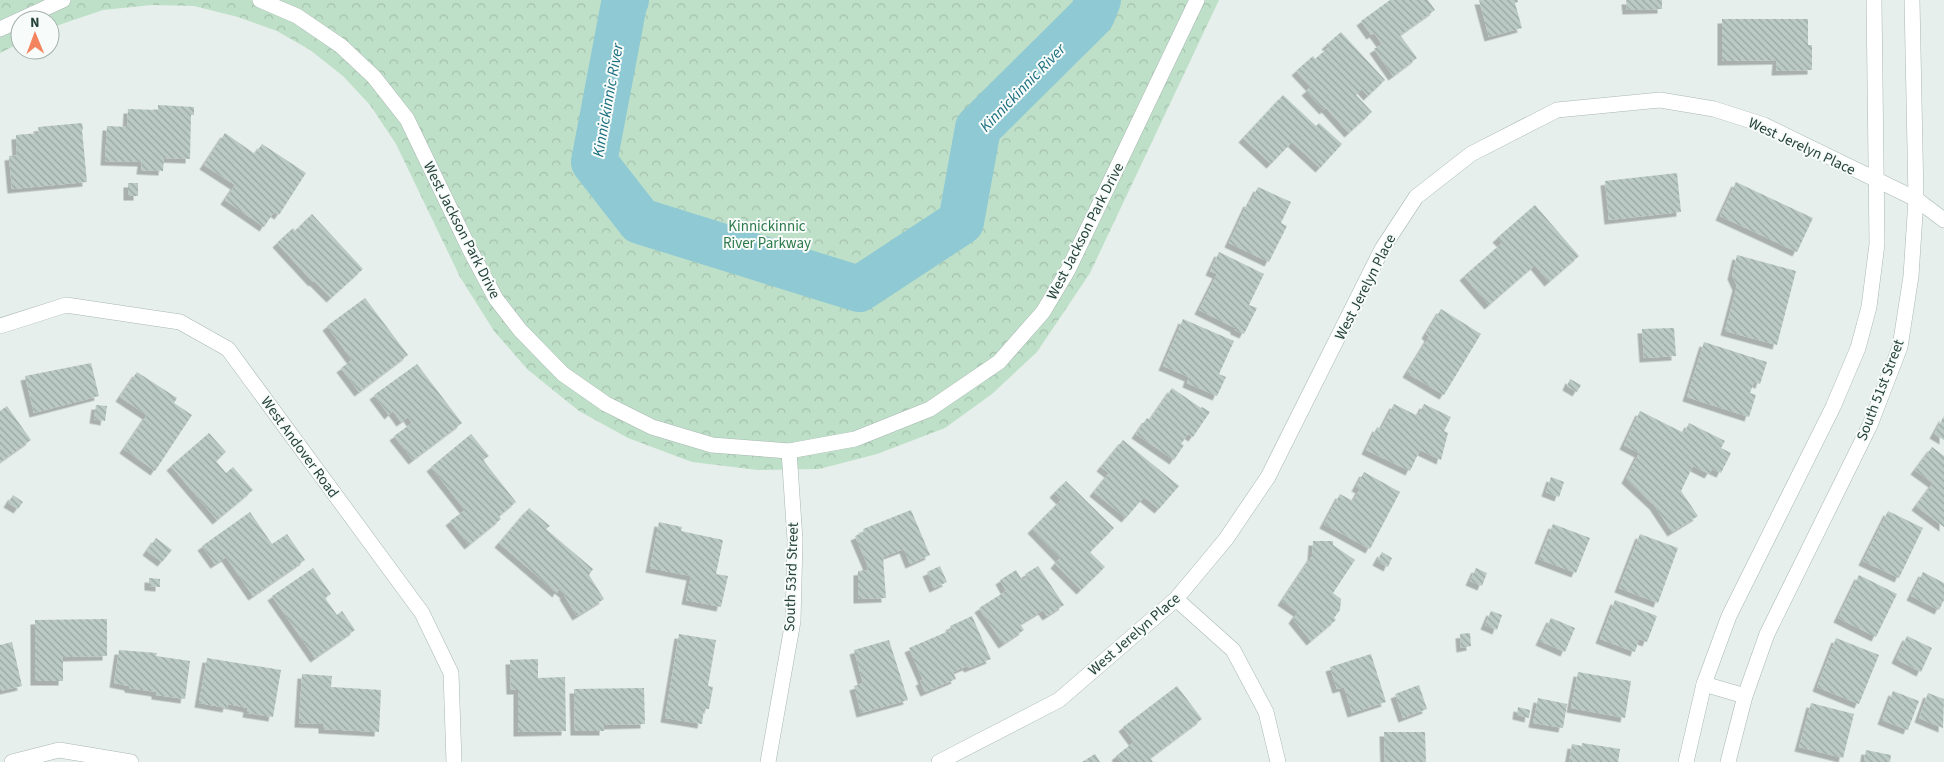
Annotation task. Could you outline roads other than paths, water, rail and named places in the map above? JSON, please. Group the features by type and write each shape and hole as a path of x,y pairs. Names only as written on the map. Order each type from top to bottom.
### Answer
{"street":[{"path":"0,29 63,0"},
{"name":"West Jackson Park Drive","path":"260,0 296,16 341,46 374,77 407,119 470,250 496,299 520,330 563,374 606,404 652,427 712,445 789,451 855,439 930,409 999,362 1043,312 1068,270 1197,0"},
{"path":"1686,762 1704,684 1729,616 1833,407 1858,348 1869,307 1877,244 1874,0"},
{"name":"South 51st Street","path":"1728,762 1745,696 1767,634 1870,425 1900,347 1910,276 1916,199 1912,0"},
{"name":"West Jerelyn Place","path":"939,762 1059,700 1176,600 1226,539 1268,477 1382,249 1416,196 1471,154 1557,110 1660,100 1714,110 1764,125 1916,199 1944,220"},
{"name":"West Andover Road","path":"0,326 66,304 180,322 228,349 422,613 451,673 454,762"},
{"name":"South 53rd Street","path":"768,762 792,621 794,540 789,451"},
{"path":"1176,600 1233,650 1266,712 1278,762"},
{"path":"1704,684 1745,696"},
{"path":"12,762 59,750 131,762"}],"waterway":[{"name":"Kinnickinnic River","path":"626,0 594,162 640,221 859,289 961,222 978,128 1092,15 1098,0"}],"park label":[{"name":"Kinnickinnic River Parkway","path":"767,234"}]}
